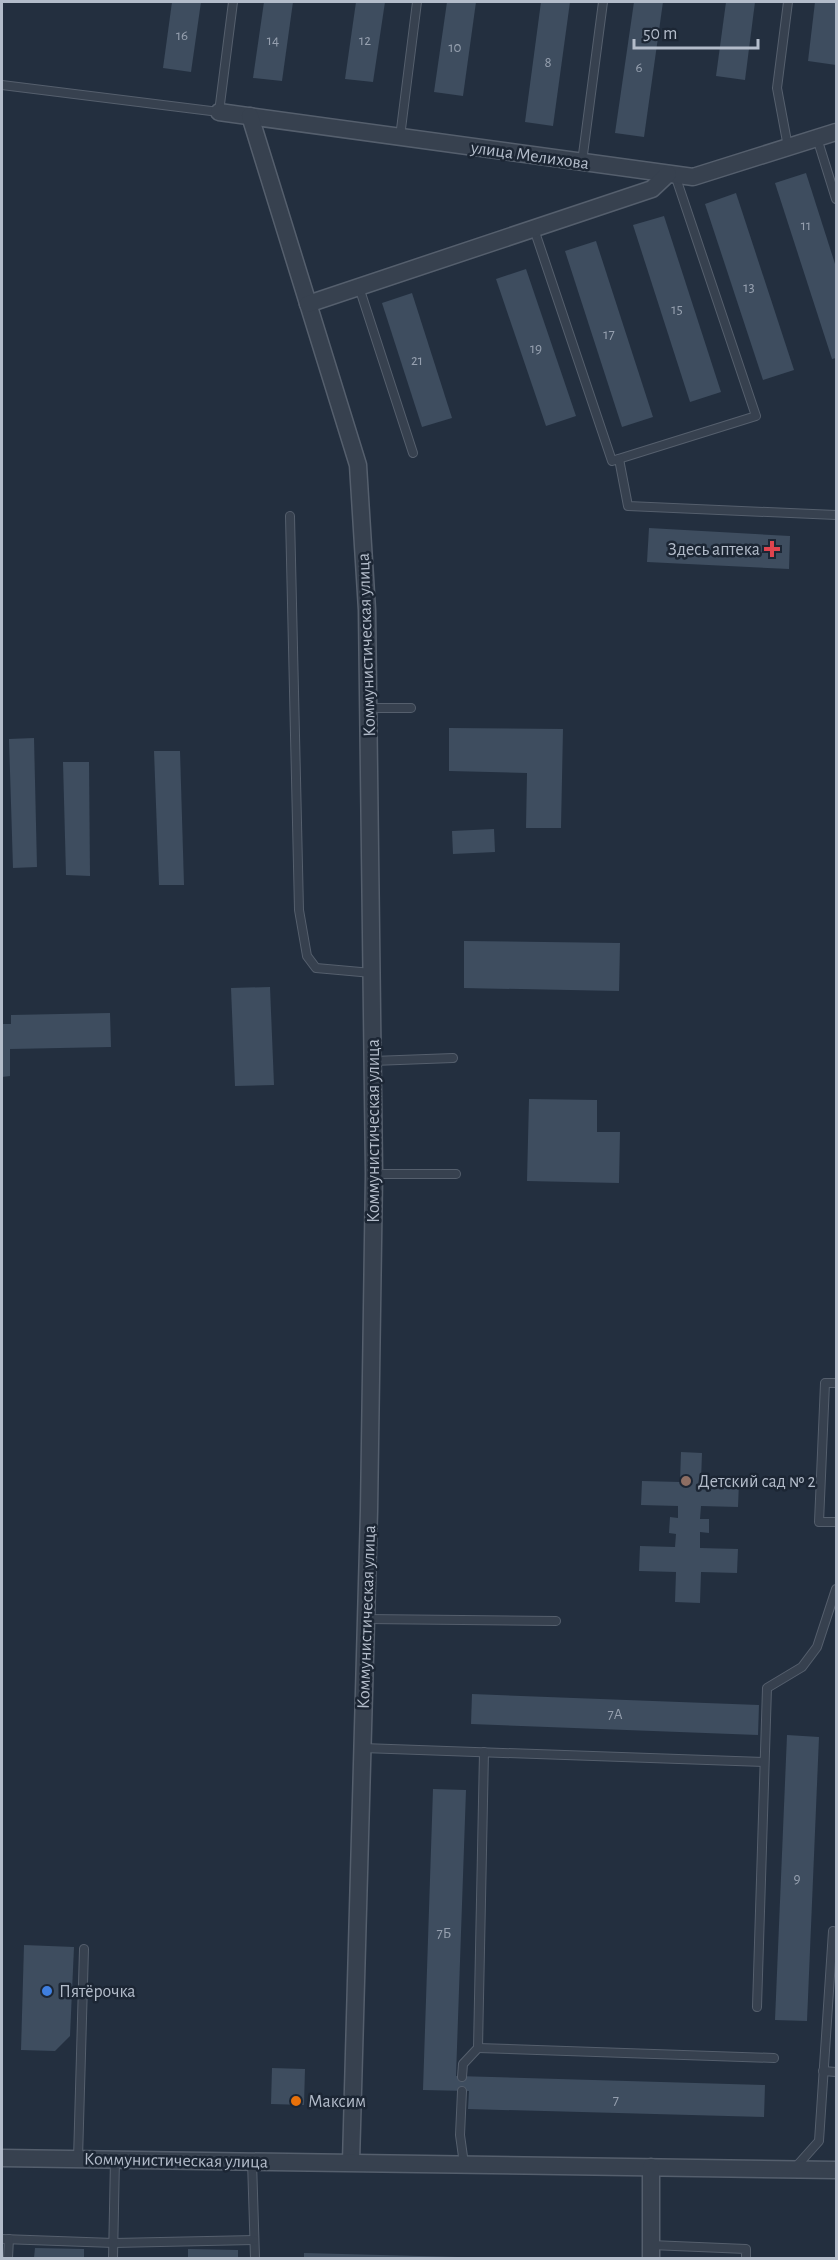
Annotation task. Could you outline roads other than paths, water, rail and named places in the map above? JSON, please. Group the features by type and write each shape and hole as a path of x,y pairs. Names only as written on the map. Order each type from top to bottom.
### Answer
{"street":[{"name":"улица Мелихова","path":"219,112 693,177 837,132"},
{"name":"Коммунистическая улица","path":"250,116 358,465 367,610 374,1174 363,1748 351,2162"},
{"path":"308,304 652,189 672,174"},
{"name":"Коммунистическая улица","path":"2,2158 837,2169"},
{"path":"651,2167 651,2252"}],"lane":[{"path":"2,85 219,112 233,2"},
{"path":"399,137 417,2"},
{"path":"582,162 603,2"},
{"path":"788,2 777,88 788,147"},
{"path":"817,138 837,199"},
{"path":"534,229 612,461 756,416 672,174"},
{"path":"359,287 413,453"},
{"path":"619,459 628,506 837,515"},
{"path":"290,516 299,910 307,956 316,968 372,973"},
{"path":"368,708 411,708"},
{"path":"373,1061 453,1058"},
{"path":"374,1174 456,1174"},
{"path":"837,1383 825,1383 819,1522 837,1522"},
{"path":"758,2007 767,1688 802,1667 817,1647 837,1589"},
{"path":"366,1619 556,1621"},
{"path":"363,1748 764,1762"},
{"path":"462,2077 463,2064 478,2048 484,1752"},
{"path":"794,2169 819,2141 833,1932 837,1932"},
{"path":"78,2159 84,1949"},
{"path":"478,2048 774,2058"},
{"path":"823,2071 837,2072"},
{"path":"462,2091 460,2135 464,2164"},
{"path":"113,2259 115,2159"},
{"path":"252,2161 255,2259"},
{"path":"8,2259 5,2239 114,2243 254,2240"},
{"path":"651,2252 746,2250 746,2259"}],"place":[{"name":"Здесь аптека","path":"772,549"},
{"name":"Детский сад № 2","path":"686,1481"},
{"name":"Пятёрочка","path":"47,1991"},
{"name":"Максим","path":"296,2101"}]}
